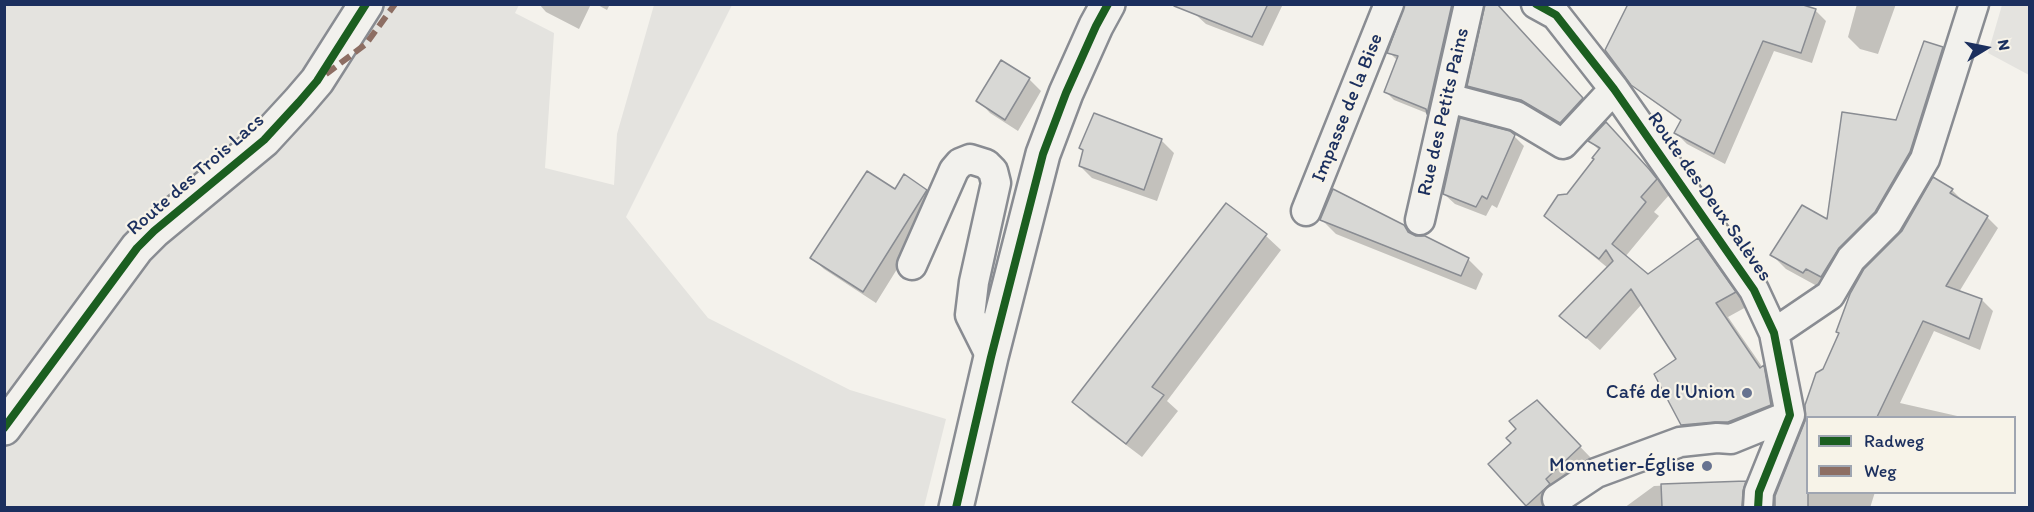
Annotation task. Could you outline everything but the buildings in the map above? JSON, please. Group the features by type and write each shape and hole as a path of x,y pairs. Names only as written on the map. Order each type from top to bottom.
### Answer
{"street":[{"name":"Route des Trois Lacs","path":"4,428 137,248 154,231 264,140 317,81 366,4"},
{"path":"956,507 991,357 1043,154 1066,93 1108,4"},
{"name":"Impasse de la Bise","path":"1306,211 1389,4"},
{"name":"Rue des Petits Pains","path":"1420,220 1469,4"},
{"path":"1774,333 1830,295 1851,259 1888,222 1925,159 1974,4"},
{"name":"Route des Deux Salèves","path":"1552,8 1614,89 1754,290 1774,333 1790,415"},
{"path":"1448,98 1516,116 1563,144 1614,89"},
{"path":"912,266 954,170 960,163 970,159 986,164 993,171 996,183 974,282 970,315 991,357"},
{"path":"1557,499 1596,473 1680,442 1717,438 1731,439 1790,415"},
{"path":"1758,507 1759,492 1790,415"}],"shaded area":[{"path":"4,5 519,5 515,13 554,33 545,168 614,185 617,134 654,5 732,5 626,217 708,318 850,390 946,419 924,507 5,507"},
{"path":"2002,5 2029,5 2029,75 1988,53"}],"marked path":[{"path":"326,74 366,44 395,4"}],"cycle path":[{"path":"4,428 137,248 154,231 264,140 317,81 366,4"},
{"path":"956,508 991,357 1043,154 1066,93 1108,4"},
{"path":"1536,4 1556,15 1614,89 1754,290 1774,333 1790,415 1759,492 1758,508"}],"place":[{"name":"Café de l'Union","path":"1747,393"},
{"name":"Monnetier-Église","path":"1707,466"}]}
